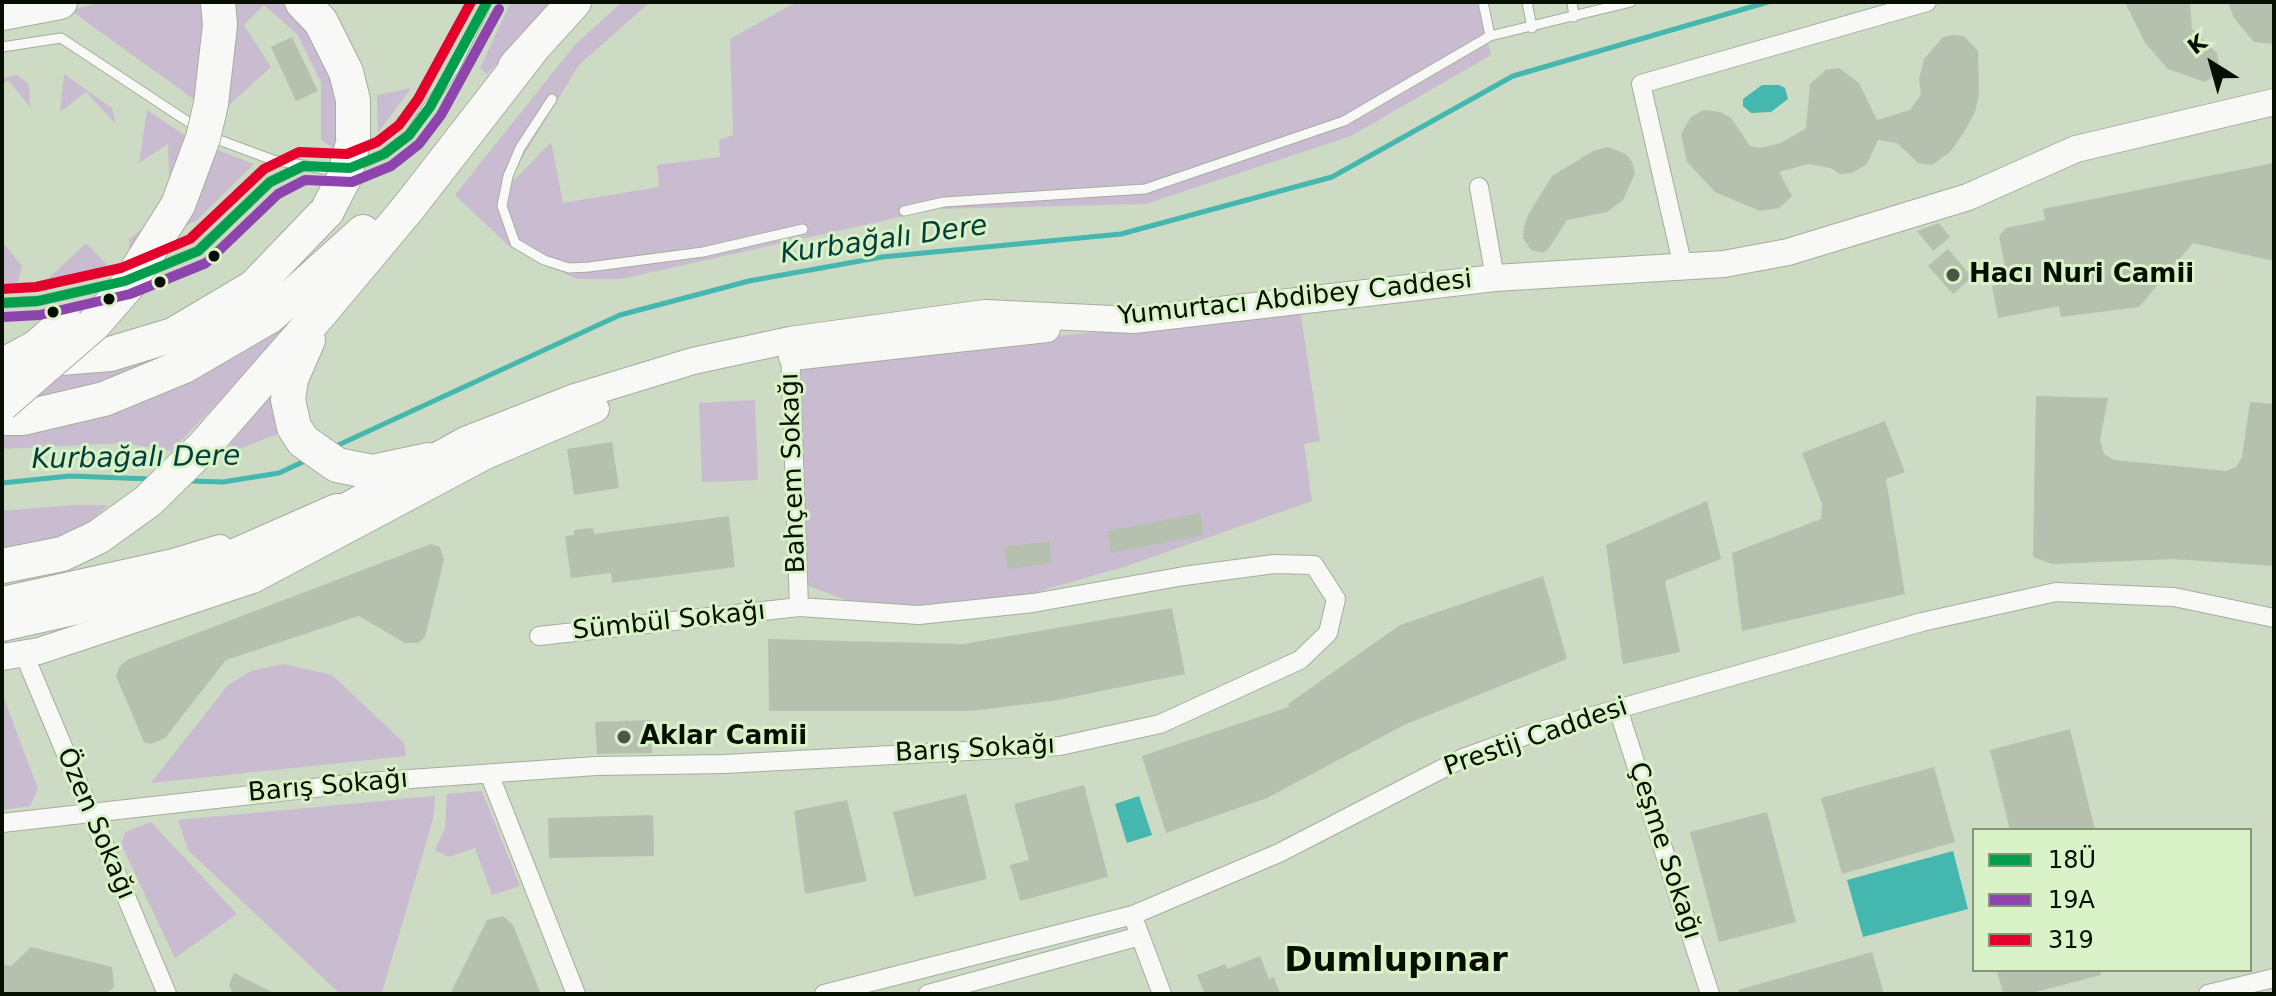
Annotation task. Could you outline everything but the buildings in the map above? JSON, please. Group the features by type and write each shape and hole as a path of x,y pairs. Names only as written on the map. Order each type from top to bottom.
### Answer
{"highway":[{"path":"2,13 60,2"},
{"path":"2,404 94,324 127,286 178,205 194,165 211,104 220,25 218,2"},
{"path":"2,364 110,354 173,335 254,287 327,211 344,178 353,143 353,100 346,72 321,22 302,2"},
{"path":"2,418 23,418 104,399 184,366 270,316 378,217 574,2"},
{"path":"2,566 62,554 98,537 148,501 204,446 322,311 409,207 531,50"},
{"path":"2,364 37,347 98,294 167,220"},
{"path":"322,311 291,379 288,400 294,427 317,453 337,465 372,472 428,460"},
{"path":"2,624 162,588 337,511"}],"main road":[{"name":"Yumurtacı Abdibey Caddesi","path":"2,600 174,562 337,511 465,440 612,384 693,361 790,348 985,313 1134,320 1495,278 1683,267 1788,252 1968,197 2076,149 2274,102"},
{"path":"13,655 253,580 486,456 570,418 667,382 790,348"}],"street":[{"path":"1683,267 1641,84 1927,2"},
{"path":"1479,187 1495,278"},
{"name":"Bahçem Sokağı","path":"790,348 799,607"},
{"name":"Barış Sokağı","path":"2,823 315,787 596,766 724,764 1060,746 1160,724 1300,660 1328,633 1336,599 1314,565 1274,564 1184,576 1033,603 919,615 799,607"},
{"name":"Prestij Caddesi","path":"824,994 1133,915 1254,865 1463,758 1618,709 1922,622 2056,592 2174,597 2274,618"},
{"name":"Sümbül Sokağı","path":"539,636 799,607"},
{"name":"Özen Sokağı","path":"13,655 91,813 167,994"},
{"name":"Çeşme Sokağı","path":"1618,709 1710,994"},
{"path":"490,776 576,994"},
{"path":"1133,915 1162,994"},
{"path":"928,994 1140,936"},
{"path":"2208,994 2274,978"}],"lane":[{"path":"2,47 61,38 212,138 273,160 324,169 366,163 409,135 454,69 487,2"},
{"path":"1483,2 1490,36"},
{"path":"1527,2 1532,28"},
{"path":"1572,2 1574,17"},
{"path":"904,211 944,202 1145,189 1344,121 1490,36 1631,2"},
{"path":"552,99 520,148 508,176 502,206 515,243 544,260 569,268 589,267 703,252 803,229"},
{"path":"2,303 38,301 125,281 198,251 270,182 303,166"}],"shaded area":[{"path":"104,2 282,2 297,13 333,80 338,114 336,150 321,140 321,82 297,34 264,5 244,25 271,67 217,116 70,10"},
{"path":"511,2 558,2 487,74 480,68"},
{"path":"622,2 650,2 579,65 499,196 551,142 563,203 659,187 657,165 720,157 719,140 733,135 730,39 789,6 803,2 1477,2 1491,55 1351,136 1146,204 936,209 621,279 577,279 510,247 455,195 574,46"},
{"path":"64,74 112,108 116,124 86,92 60,112"},
{"path":"17,75 29,84 30,107 8,80 2,84 2,78"},
{"path":"411,88 378,133 377,95"},
{"path":"147,110 192,140 254,164 197,220 129,257 129,239 170,208 168,144 139,163"},
{"path":"86,243 106,264 101,278 46,286 49,278"},
{"path":"5,245 22,266 18,282 3,287 2,248"},
{"path":"1300,310 1320,441 1304,444 1312,501 1127,566 973,610 865,607 798,582 796,364"},
{"path":"294,317 171,451 123,443 2,449 2,430"},
{"path":"205,336 87,389 2,404 49,379 140,359"},
{"path":"287,371 286,431 222,455"},
{"path":"755,400 758,480 702,482 699,403"},
{"path":"108,505 83,528 2,554 2,511"},
{"path":"283,664 332,675 404,743 406,756 151,783 228,685 251,671"},
{"path":"2,693 38,789 30,806 2,810"},
{"path":"482,791 520,886 492,895 475,848 449,857 435,850 445,828 447,794"},
{"path":"435,796 433,819 382,992 373,994 340,994 188,850 178,820"},
{"path":"151,822 237,914 175,958 121,844 125,832"}],"water":[{"path":"1762,85 1785,88 1788,99 1771,112 1751,113 1743,106 1743,99"},
{"path":"1139,796 1152,835 1127,843 1115,804"},
{"path":"1953,851 1968,909 1863,937 1847,880"}],"waterway":[{"name":"Kurbağalı Dere","path":"334,447 620,315 749,281 882,257 1121,234 1332,177 1513,76 1768,2"},
{"name":"Kurbağalı Dere","path":"189,481 223,482 279,473 307,460"},
{"name":"Kurbağalı Dere","path":"2,483 70,476 151,479"}],"transit line":[{"name":"319","path":"2,289 36,287 121,268 190,239 264,169 299,152 347,154 377,142 399,125 418,99 471,2"},
{"name":"18Ü","path":"2,303 38,301 125,281 198,251 270,182 303,166 350,168 384,154 409,135 430,107 487,2"},
{"name":"19A","path":"3,317 40,315 130,294 206,263 278,194 305,180 352,182 391,166 419,144 441,115 499,9"}],"place":[{"name":"Hacı Nuri Camii","path":"1953,275"},
{"name":"Aklar Camii","path":"624,737"}],"district":[{"name":"Dumlupınar","path":"1396,962"}]}
